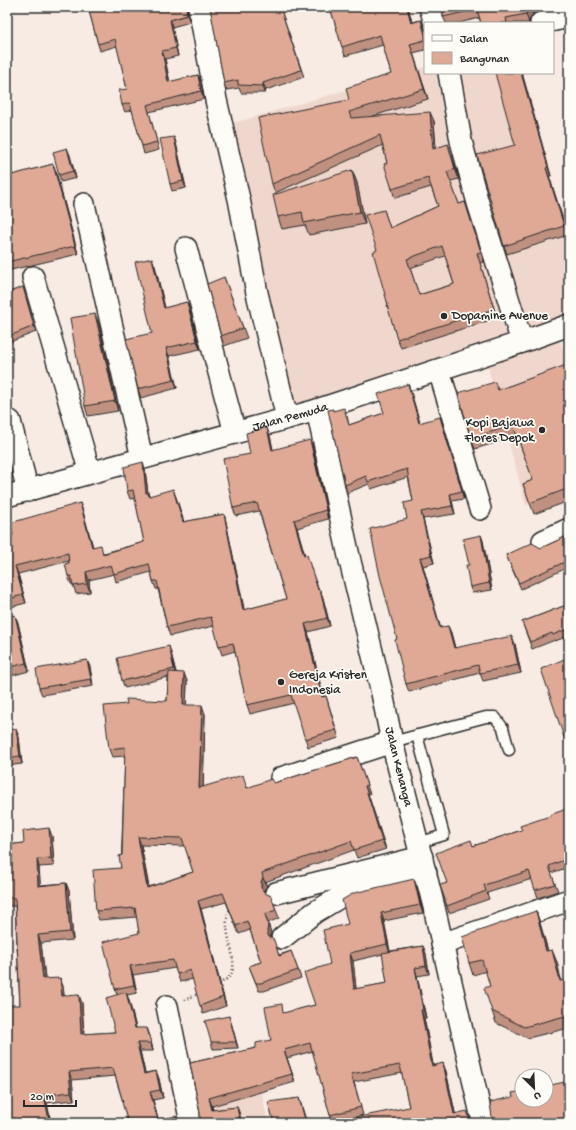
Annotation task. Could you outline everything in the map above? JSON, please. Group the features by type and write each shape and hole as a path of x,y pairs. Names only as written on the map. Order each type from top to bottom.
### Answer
{"street":[{"path":"200,7 216,100 239,198 257,293 287,418"},
{"path":"430,7 435,22"},
{"path":"546,22 569,17"},
{"path":"449,74 461,141 478,203 522,342"},
{"path":"84,204 142,458"},
{"path":"186,248 235,433"},
{"path":"33,277 90,473"},
{"name":"Jalan Pemuda","path":"7,496 318,410 568,327"},
{"path":"439,370 480,509"},
{"name":"Jalan Kenanga","path":"318,410 350,561 382,693 392,742 422,857 483,1123"},
{"path":"10,421 28,490"},
{"path":"543,540 569,528"},
{"path":"281,778 392,742"},
{"path":"276,893 422,857"},
{"path":"282,938 315,912 352,890 422,857"},
{"path":"442,944 569,900"},
{"path":"167,1006 191,1123"}],"lane":[{"path":"392,742 486,717 495,718 503,728 509,750"},
{"path":"418,735 444,835 422,857"}],"path":[{"path":"213,988 230,977 233,968 233,956 228,939 227,914 230,908 235,905"},
{"path":"167,1006 202,992"}],"shaded area":[{"path":"424,67 424,74 522,74 569,244 569,330 557,334 569,363 569,489 526,506 485,356 283,427 223,126"},
{"path":"255,1060 268,1123 190,1123 181,1072"}],"building":[{"path":"88,7 186,7 187,15 170,20 176,48 162,51 168,82 198,75 201,91 147,105 157,142 142,146 130,103 122,105 119,90 127,89 115,39 98,44"},
{"path":"210,7 280,7 301,70 263,83 263,86 238,85 238,80 224,83"},
{"path":"330,7 407,7 411,23 421,20 424,31 424,40 410,44 424,89 349,112 351,118 430,112 433,149 448,144 455,169 447,172 459,204 465,202 481,252 477,253 494,309 397,339 373,252 377,250 365,215 384,210 390,228 438,206 428,178 392,189 384,164 387,163 380,135 272,184 258,118 349,100 346,88 391,74 380,35 342,47","holes":["442,246 454,284 419,295 407,259"]},
{"path":"442,7 529,7 526,14 506,18 507,22 481,22 477,9 443,17"},
{"path":"495,74 521,74 548,167 546,168 564,226 504,246 477,155 515,145"},
{"path":"174,137 183,181 170,184 160,139"},
{"path":"67,148 73,171 59,175 53,152"},
{"path":"53,164 75,246 7,262 7,170 11,170 12,175"},
{"path":"352,170 360,212 304,223 302,212 278,217 273,195"},
{"path":"152,258 164,308 187,302 197,341 166,348 174,380 138,389 126,339 152,333 135,262"},
{"path":"224,277 243,328 221,336 207,284"},
{"path":"23,287 34,326 7,337 7,293"},
{"path":"95,314 115,401 85,406 70,318"},
{"path":"569,364 569,488 530,503 523,484 533,480 513,425 471,438 458,393 495,382 498,390"},
{"path":"408,384 419,423 440,417 462,491 450,494 452,506 421,512 431,555 420,558 440,628 448,626 454,648 512,636 518,665 480,673 478,665 406,684 395,640 397,639 380,576 370,529 407,519 404,503 413,501 407,469 368,482 366,476 345,485 328,410 333,409 333,411 344,408 349,425 384,413 378,394"},
{"path":"267,428 272,450 310,440 326,510 294,520 304,556 307,555 318,590 320,590 327,618 305,624 322,697 326,696 336,730 305,739 291,695 247,705 233,643 219,646 211,617 167,627 157,581 153,581 149,564 114,574 111,565 86,572 87,584 73,586 71,576 68,576 65,564 69,563 68,553 15,566 23,595 7,599 7,536 13,535 10,523 80,503 92,547 101,545 103,554 144,542 133,490 127,491 124,467 143,462 146,493 148,493 149,496 173,489 183,522 224,514 243,610 286,599 257,503 233,508 223,459 250,454 246,433"},
{"path":"481,535 489,583 470,587 466,565 469,565 463,539"},
{"path":"569,535 569,560 519,583 506,555 532,543 541,548"},
{"path":"569,604 569,628 530,642 522,622"},
{"path":"15,615 26,663 7,668 7,617"},
{"path":"169,646 174,669 122,681 117,658"},
{"path":"569,657 569,752 541,669"},
{"path":"87,660 91,679 39,688 36,669"},
{"path":"169,672 184,673 183,705 202,705 199,788 243,775 247,788 271,779 274,783 357,757 367,785 365,786 382,841 354,850 351,841 262,873 263,878 261,888 265,893 271,896 276,910 265,914 268,924 267,932 269,937 274,940 279,956 291,951 298,970 261,983 256,983 249,966 261,962 247,921 236,926 223,893 198,901 223,997 200,1006 190,970 177,974 173,960 130,966 134,985 115,989 103,942 139,933 135,908 96,911 93,870 121,868 119,856 122,855 125,747 109,749 104,706 127,704 126,699 167,701","holes":["138,837 182,838 193,872 147,888"]},
{"path":"16,729 20,756 7,758 7,730"},
{"path":"569,763 569,778 564,766"},
{"path":"569,808 569,858 549,866 555,884 535,890 529,871 484,885 486,891 447,906 440,885 447,883 436,853 471,840 473,846 522,830 520,826"},
{"path":"49,828 51,858 37,859 38,886 66,883 70,932 38,935 43,979 60,978 62,996 79,995 81,1034 115,1032 106,998 126,992 135,1028 147,1028 151,1043 137,1043 144,1074 156,1071 160,1090 150,1092 158,1120 176,1116 179,1123 128,1123 113,1068 69,1072 71,1092 44,1095 49,1120 35,1123 7,1123 7,1005 20,1005 15,898 7,898 7,845 24,843 23,831"},
{"path":"414,879 420,905 381,913 387,944 350,953 354,989 387,983 382,953 423,946 426,966 415,968 423,1010 421,1010 432,1066 443,1063 454,1114 467,1111 471,1123 355,1123 354,1118 409,1107 400,1065 351,1074 361,1107 330,1115 310,1043 284,1050 292,1074 209,1098 212,1110 237,1107 240,1123 197,1123 200,1118 200,1113 190,1063 256,1048 256,1043 271,1040 265,1007 282,1004 283,1013 315,1005 304,973 330,964 323,930 348,924 342,900 354,893"},
{"path":"536,911 546,951 552,950 560,981 569,980 569,1015 524,1027 492,1011 484,988 490,986 482,960 469,963 462,937"},
{"path":"229,1016 236,1042 211,1042 205,1021"},
{"path":"565,1082 566,1084 569,1084 569,1122 489,1123 492,1118 490,1102 513,1097 512,1093 514,1093 514,1108 554,1108 554,1084"},
{"path":"299,1098 306,1123 274,1123 268,1102"}],"place":[{"name":"Dopamine Avenue","path":"444,316"},
{"name":"Kopi Bajawa Flores Depok","path":"542,430"},
{"name":"Gereja Kristen Indonesia","path":"281,682"}]}
